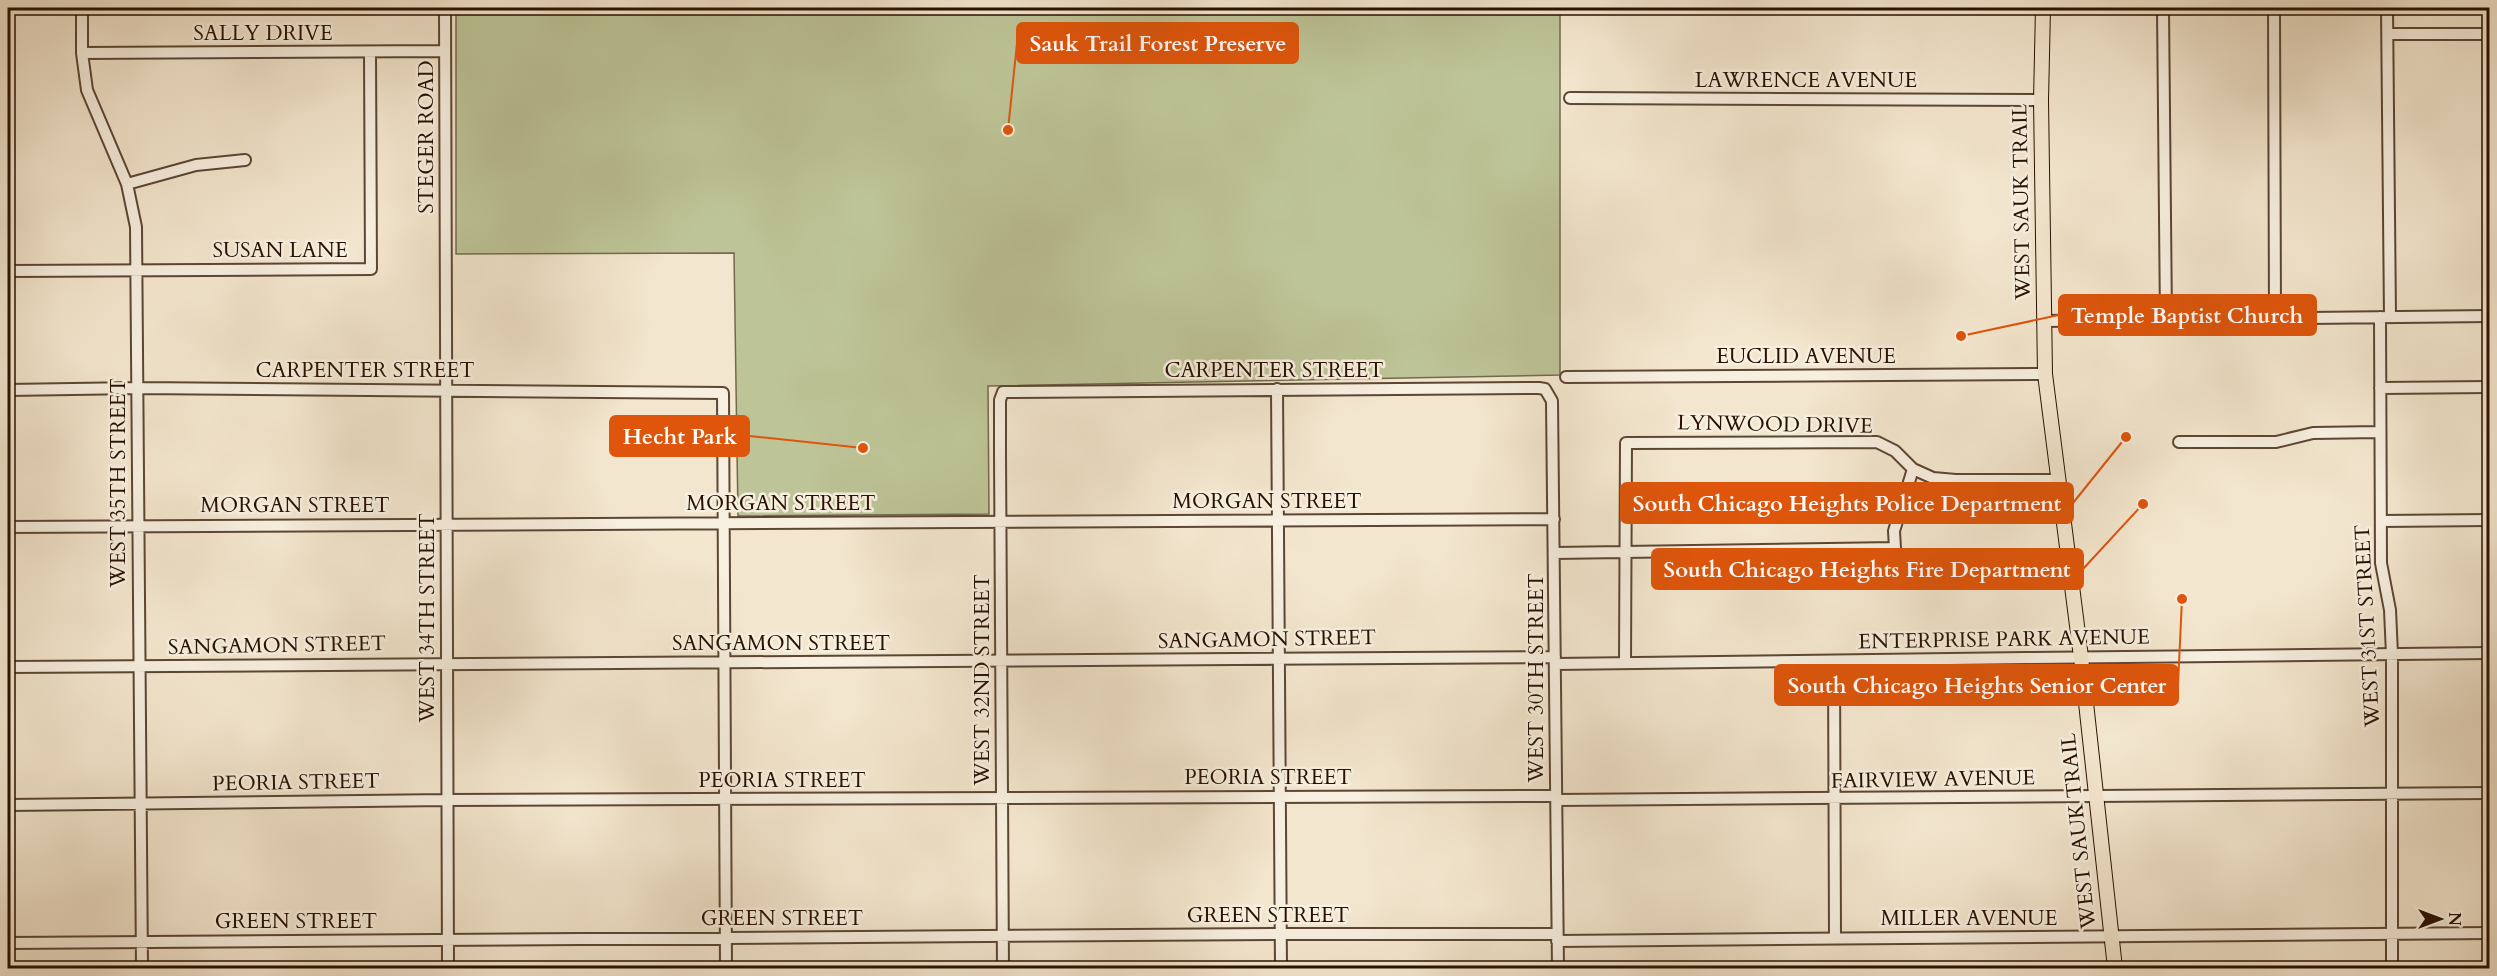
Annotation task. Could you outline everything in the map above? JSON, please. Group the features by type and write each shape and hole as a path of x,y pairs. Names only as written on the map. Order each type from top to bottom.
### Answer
{"main road":[{"name":"WEST SAUK TRAIL","path":"2043,8 2041,100 2045,374 2081,657 2115,969"}],"street":[{"name":"WEST 35TH STREET","path":"82,8 82,53 87,90 127,184 136,227 142,969"},
{"name":"STEGER ROAD","path":"445,8 446,267"},
{"path":"2163,8 2166,320"},
{"path":"2274,8 2275,318"},
{"name":"WEST 31ST STREET","path":"2387,8 2385,317 2379,432 2381,563 2390,610 2392,654 2392,969"},
{"path":"2388,34 2490,34"},
{"name":"SALLY DRIVE","path":"82,53 445,51"},
{"name":"SUSAN LANE","path":"8,271 371,269 370,52"},
{"name":"LAWRENCE AVENUE","path":"1570,98 2041,100"},
{"path":"127,184 196,165 245,160"},
{"name":"WEST 34TH STREET","path":"446,267 448,969"},
{"path":"2043,321 2490,316"},
{"name":"EUCLID AVENUE","path":"1566,377 2045,374"},
{"path":"2380,388 2490,387"},
{"name":"CARPENTER STREET","path":"8,390 445,389 723,393 723,522"},
{"path":"1277,389 1281,969"},
{"name":"CARPENTER STREET","path":"1003,392 1545,389"},
{"name":"WEST 30TH STREET","path":"1545,389 1552,402 1557,969"},
{"name":"WEST 32ND STREET","path":"1003,392 1000,400 1003,969"},
{"path":"2179,442 2276,442 2313,433 2379,432"},
{"name":"LYNWOOD DRIVE","path":"1626,552 1626,442 1877,442 1895,451 1913,469 1933,478 2057,480"},
{"path":"1554,553 1895,548 1894,531 1913,469"},
{"name":"MORGAN STREET","path":"8,527 1554,519"},
{"path":"2381,521 2490,520"},
{"path":"723,522 726,969"},
{"path":"1625,663 1626,552"},
{"name":"ENTERPRISE PARK AVENUE","path":"1555,660 1625,663 2490,653"},
{"name":"SANGAMON STREET","path":"8,667 446,662 1001,662 1279,658 1555,660"},
{"path":"1834,661 1835,938"},
{"name":"FAIRVIEW AVENUE","path":"1556,798 1834,800 2490,793"},
{"name":"PEORIA STREET","path":"8,805 447,800 1280,796 1556,798"},
{"name":"MILLER AVENUE","path":"1557,938 2392,936 2490,933"},
{"name":"GREEN STREET","path":"8,943 1281,934 1557,938"}],"green space":[{"path":"456,8 1560,8 1560,375 988,386 989,514 738,516 734,253 456,254"}],"place":[{"name":"Sauk Trail Forest Preserve","path":"1008,130"},
{"name":"Temple Baptist Church","path":"1961,336"},
{"name":"South Chicago Heights Police Department","path":"2126,437"},
{"name":"Hecht Park","path":"863,448"},
{"name":"South Chicago Heights Fire Department","path":"2143,504"},
{"name":"South Chicago Heights Senior Center","path":"2182,599"}]}
